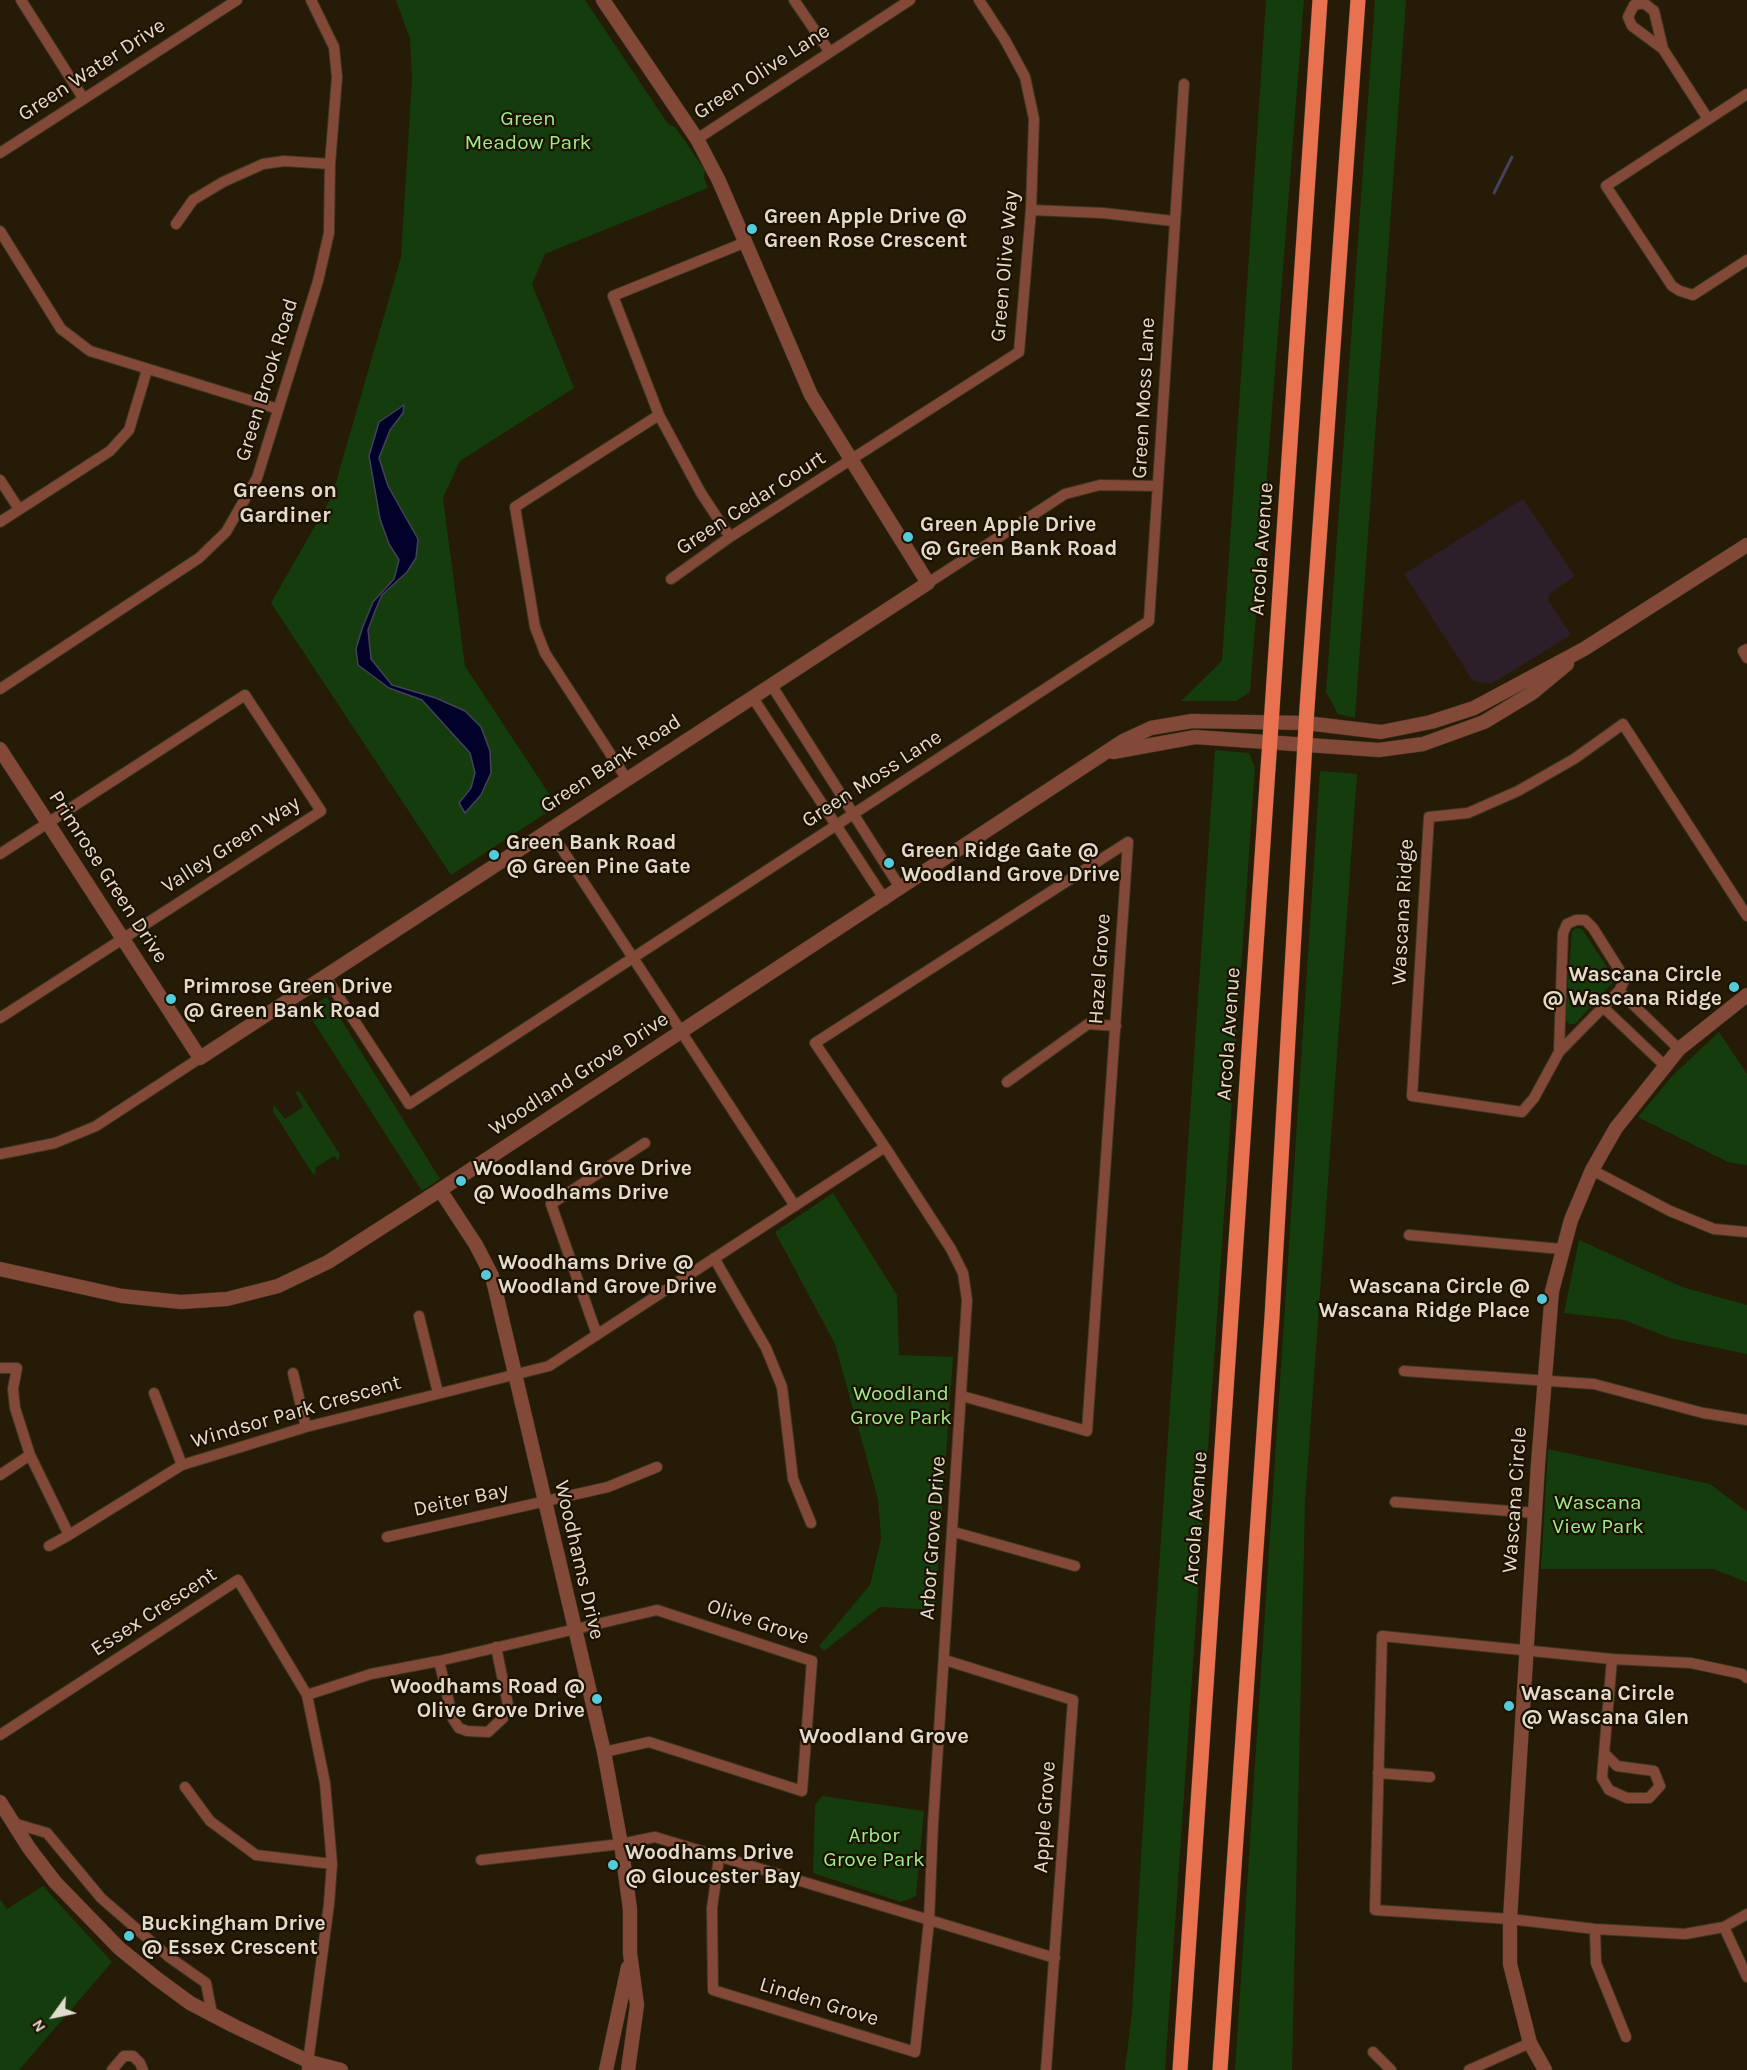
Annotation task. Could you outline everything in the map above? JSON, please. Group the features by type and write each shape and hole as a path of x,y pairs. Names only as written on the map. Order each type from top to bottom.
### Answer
{"main road":[{"name":"Arcola Avenue","path":"1180,2070 1320,0"},
{"path":"1220,2070 1272,1317 1306,723 1358,0"}],"street":[{"path":"21,0 83,98"},
{"name":"Green Water Drive","path":"0,153 237,0"},
{"name":"Green Brook Road","path":"0,689 171,579 199,558 226,532 257,478 318,281 329,233 330,164 338,77 334,47 311,0"},
{"path":"603,0 697,139 719,181 811,395 928,583"},
{"path":"794,0 829,51"},
{"name":"Green Olive Lane","path":"697,139 910,0"},
{"name":"Green Olive Way","path":"852,460 1019,352 1031,210 1034,119 1026,77 979,0"},
{"path":"1664,49 1708,119"},
{"name":"Green Moss Lane","path":"325,976 409,1104 1149,621 1173,221 1184,84"},
{"path":"1747,94 1606,186 1672,286 1680,291 1693,295 1747,260"},
{"path":"176,224 193,200 223,182 263,164 284,161 330,164"},
{"path":"1031,210 1173,221"},
{"path":"0,231 61,329 90,351 278,409"},
{"path":"730,537 701,493 659,415 614,296 746,242"},
{"path":"0,522 110,451 129,430 147,370"},
{"path":"626,778 545,653 536,627 515,507 659,415"},
{"name":"Green Cedar Court","path":"671,579 730,537 852,460"},
{"path":"0,480 19,509"},
{"name":"Green Bank Road","path":"0,1154 56,1143 96,1126 626,778 772,686 1065,494 1100,485 1158,486"},
{"path":"1584,649 1747,544"},
{"name":"Woodland Grove Drive","path":"1104,753 1195,737 1305,742 1380,750 1423,744 1484,723 1532,693 1584,649"},
{"name":"Woodland Grove Drive","path":"0,1269 122,1296 181,1302 227,1299 278,1286 328,1262 885,900 1104,753 1151,728 1192,721 1306,723 1381,732 1431,722 1474,708 1529,676 1584,649"},
{"path":"1747,649 1743,651 1747,658"},
{"path":"772,686 855,813 901,889"},
{"name":"Valley Green Way","path":"0,1018 321,811 245,695 48,823"},
{"path":"753,698 885,900"},
{"name":"Wascana Ridge","path":"1559,1052 1563,933 1567,924 1576,920 1585,920 1593,928 1625,979 1620,991 1559,1052 1534,1098 1522,1112 1412,1096 1429,817 1468,813 1518,791 1574,759 1623,724 1747,916"},
{"name":"Primrose Green Drive","path":"0,749 200,1058"},
{"path":"0,854 48,823"},
{"path":"549,829 795,1206"},
{"name":"Hazel Grove","path":"885,1147 815,1042 1128,842 1087,1431 962,1396"},
{"path":"1620,991 1679,1049"},
{"name":"Wascana Circle","path":"1545,2070 1530,2043 1510,1964 1510,1919 1535,1513 1552,1290 1561,1249 1592,1170 1616,1128 1679,1049 1747,995"},
{"path":"1603,1007 1664,1065"},
{"path":"1007,1082 1088,1024 1116,1026"},
{"path":"597,1335 551,1204 645,1143"},
{"path":"515,1373 549,1366 885,1147"},
{"name":"Arbor Grove Drive","path":"885,1147 963,1273 967,1300 954,1532 948,1585 933,1823 930,1921"},
{"path":"1592,1170 1670,1211 1714,1228 1747,1232"},
{"name":"Woodhams Drive","path":"440,1190 476,1245 492,1276 604,1752 630,1909 630,1953 637,2005 628,2070"},
{"path":"1409,1235 1561,1249"},
{"path":"714,1258 766,1348 782,1388 793,1479 811,1523"},
{"path":"418,1316 438,1393"},
{"path":"0,1368 17,1368 13,1389 15,1407 30,1455 69,1535"},
{"path":"1404,1371 1594,1384 1703,1413 1747,1420"},
{"path":"293,1373 306,1427"},
{"name":"Windsor Park Crescent","path":"49,1546 182,1465 306,1427 515,1373"},
{"path":"154,1393 182,1465"},
{"path":"0,1475 30,1455"},
{"name":"Deiter Bay","path":"387,1537 608,1487 657,1467"},
{"path":"1395,1502 1535,1513"},
{"path":"954,1532 1075,1566"},
{"name":"Essex Crescent","path":"0,1735 238,1580 307,1695 325,1783 332,1864 308,2066"},
{"name":"Olive Grove","path":"573,1628 657,1610 812,1660 802,1791 649,1742 604,1752"},
{"path":"307,1695 371,1674 439,1661 573,1628"},
{"path":"1747,1678 1742,1674 1691,1663 1612,1659 1382,1636 1375,1910 1510,1919 1595,1929 1685,1934 1724,1927 1747,1914"},
{"path":"439,1661 453,1719 459,1728 467,1731 488,1732 504,1717 508,1705 496,1647"},
{"path":"1605,1754 1617,1766 1654,1771 1660,1786 1649,1798 1627,1798 1609,1790 1602,1778 1612,1659"},
{"name":"Apple Grove","path":"945,1660 1073,1700 1046,2070"},
{"path":"1377,1773 1430,1777"},
{"path":"185,1786 210,1821 256,1855 332,1864"},
{"path":"0,1802 55,1882 103,1932 156,1978 212,2014 308,2066 341,2070"},
{"path":"13,1823 47,1833 101,1898 169,1957 206,1983 212,2014"},
{"path":"481,1860 621,1844 655,1837 1055,1958"},
{"name":"Linden Grove","path":"719,1858 712,1908 713,1990 915,2052 930,1921"},
{"path":"1724,1927 1747,1977"},
{"path":"1595,1929 1596,1963 1626,2037"},
{"name":"Woodhams Drive","path":"606,2070 630,1953"},
{"path":"1468,2070 1530,2043"},
{"path":"1373,2052 1391,2070"},
{"path":"112,2070 124,2056 133,2056 143,2070"}],"shaded area":[{"path":"1523,499 1575,576 1549,594 1548,600 1571,635 1491,684 1473,681 1404,574"}],"green space":[{"name":"Green Meadow Park","path":"396,0 585,0 668,124 675,127 705,170 704,178 708,188 545,254 532,284 574,388 460,461 443,498 465,666 557,806 451,875 271,603 332,496 401,257 412,79 410,39"},
{"path":"1266,0 1304,0 1250,692 1236,701 1181,701 1222,661"},
{"path":"1375,0 1406,0 1355,718 1338,714 1326,692"},
{"path":"1215,750 1249,753 1255,767 1165,2070 1125,2070 1132,2011 1153,1655"},
{"path":"1320,771 1357,774 1305,1503 1292,2070 1235,2070"},
{"path":"1576,928 1582,929 1613,976 1613,982 1575,1024 1569,1024 1565,1019 1572,931"},
{"path":"327,997 440,1179 422,1191 306,1010"},
{"path":"1719,1032 1747,1074 1747,1165 1728,1162 1638,1117 1673,1075"},
{"path":"295,1091 300,1092 340,1155 338,1161 334,1156 315,1168 316,1175 312,1173 273,1111 274,1105 285,1119 303,1107"},
{"name":"Woodland Grove Park","path":"833,1193 897,1295 899,1355 953,1357 935,1610 880,1607 824,1651 819,1646 870,1585 881,1539 878,1499 835,1344 775,1232"},
{"path":"1579,1240 1682,1287 1747,1305 1747,1354 1670,1338 1624,1320 1564,1313"},
{"name":"Wascana View Park","path":"1548,1449 1710,1484 1747,1512 1747,1582 1713,1569 1541,1569"},
{"name":"Arbor Grove Park","path":"822,1796 924,1811 916,1896 901,1902 813,1873 815,1805"},
{"path":"43,1886 112,1962 19,2070 0,2070 0,1899 7,1909"}],"water":[{"path":"404,405 403,413 390,430 379,458 388,486 418,539 416,558 407,572 382,595 368,630 371,659 392,685 436,698 465,711 481,727 490,751 491,773 481,795 465,813 459,803 471,788 475,773 470,753 422,700 389,688 358,665 356,649 362,629 373,602 394,579 399,560 389,544 380,519 369,456 379,422"}],"waterway":[{"path":"1494,193 1512,157"}],"place":[{"name":"Green Apple Drive @ Green Rose Crescent","path":"752,229"},
{"name":"Green Apple Drive @ Green Bank Road","path":"908,537"},
{"name":"Green Bank Road @ Green Pine Gate","path":"494,855"},
{"name":"Green Ridge Gate @ Woodland Grove Drive","path":"889,863"},
{"name":"Wascana Circle @ Wascana Ridge","path":"1734,987"},
{"name":"Primrose Green Drive @ Green Bank Road","path":"171,999"},
{"name":"Woodland Grove Drive @ Woodhams Drive","path":"461,1181"},
{"name":"Woodhams Drive @ Woodland Grove Drive","path":"486,1275"},
{"name":"Wascana Circle @ Wascana Ridge Place","path":"1542,1299"},
{"name":"Woodhams Road @ Olive Grove Drive","path":"597,1699"},
{"name":"Wascana Circle @ Wascana Glen","path":"1509,1706"},
{"name":"Woodhams Drive @ Gloucester Bay","path":"613,1865"},
{"name":"Buckingham Drive @ Essex Crescent","path":"129,1936"}],"district":[{"name":"Greens on Gardiner","path":"285,504"},
{"name":"Woodland Grove","path":"884,1737"}]}
